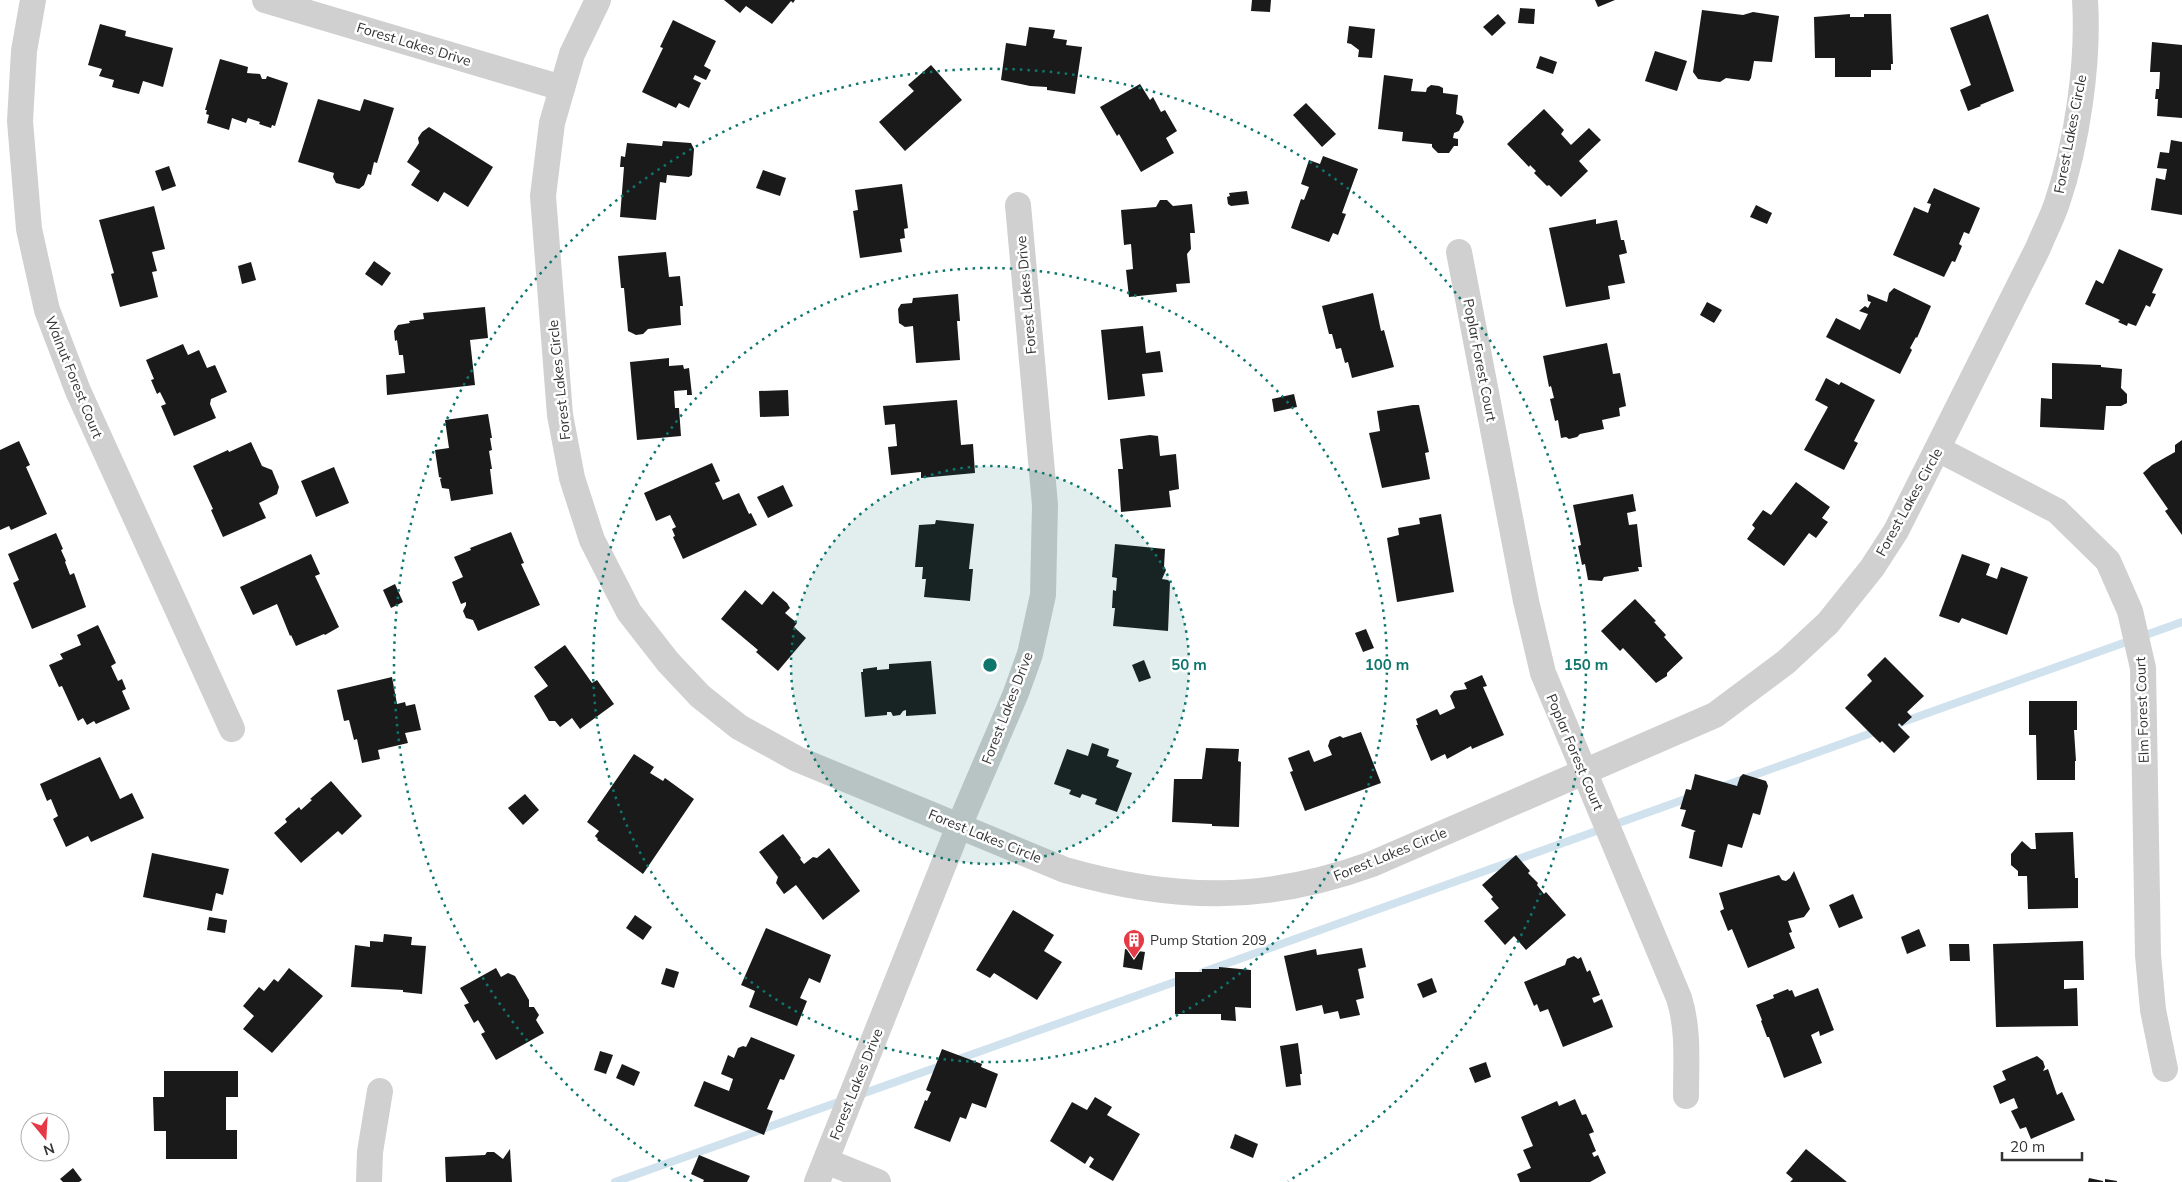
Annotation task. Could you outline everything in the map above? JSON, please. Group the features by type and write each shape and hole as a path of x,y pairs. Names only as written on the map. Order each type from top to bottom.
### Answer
{"street":[{"name":"Walnut Forest Court","path":"33,0 24,51 20,121 29,229 47,310 78,391 232,729"},
{"name":"Forest Lakes Drive","path":"265,0 562,88"},
{"name":"Forest Lakes Circle","path":"598,0 572,54 562,88 552,123 542,196 560,416 572,478 581,512 592,540 629,612 662,655 700,696 740,727 797,759 1065,870 1098,879 1154,890 1211,895 1272,889 1338,876 1372,864 1584,773 1715,715 1786,662 1828,623 1872,568 1896,531 2038,248 2057,203 2071,148 2082,83 2085,0"},
{"name":"Forest Lakes Drive","path":"822,1171 959,826 1016,693 1030,654 1043,595 1045,505 1018,205"},
{"name":"Poplar Forest Court","path":"1459,252 1526,602 1543,673 1679,998 1685,1019 1687,1038 1686,1096"},
{"name":"Elm Forest Court","path":"1938,449 2057,511 2108,562 2130,611 2143,668 2148,955 2153,1010 2166,1069"},
{"path":"369,1182 370,1152 380,1091"},
{"path":"822,1171 878,1182"}],"building":[{"path":"724,0 795,0 793,3 791,1 772,24 746,6 740,13"},
{"path":"1252,0 1271,0 1270,12 1251,11"},
{"path":"1595,0 1615,0 1598,7"},
{"path":"1520,8 1535,9 1534,24 1518,23"},
{"path":"1702,10 1743,15 1753,12 1779,16 1772,62 1754,61 1749,81 1726,78 1720,82 1698,79 1693,72"},
{"path":"1498,14 1506,23 1492,36 1483,27"},
{"path":"1850,14 1850,17 1864,17 1864,14 1891,14 1893,64 1891,64 1891,70 1871,70 1871,77 1835,77 1835,58 1815,58 1814,17"},
{"path":"1988,14 2014,91 1968,111 1960,90 1971,85 1950,28"},
{"path":"673,20 716,41 704,66 711,70 706,80 695,75 693,79 701,83 689,108 679,103 676,108 642,92 663,48 660,47"},
{"path":"100,24 126,31 125,36 173,48 163,87 143,81 139,94 112,87 114,80 99,76 102,69 88,65"},
{"path":"1349,26 1375,29 1372,58 1358,57 1359,50 1347,43"},
{"path":"1029,27 1055,30 1053,38 1067,40 1066,45 1082,47 1075,94 1047,90 1047,87 1030,86 1001,80 1006,43 1026,46"},
{"path":"2152,42 2182,45 2182,118 2157,116 2158,99 2155,99 2156,89 2159,89 2160,72 2150,72"},
{"path":"1655,51 1687,61 1677,91 1645,81"},
{"path":"1540,56 1557,62 1553,74 1536,68"},
{"path":"220,59 248,67 247,73 260,74 262,79 266,79 267,76 288,83 275,126 272,125 271,128 248,118 246,123 232,118 229,130 207,123 209,115 206,114 207,110 205,110"},
{"path":"931,65 962,100 905,151 879,122 914,91 908,85"},
{"path":"1384,75 1413,79 1411,91 1426,92 1427,88 1431,85 1443,88 1443,93 1458,95 1456,114 1462,116 1464,122 1459,131 1454,133 1453,138 1458,139 1458,146 1454,146 1449,153 1438,153 1432,147 1432,144 1402,141 1403,132 1378,129"},
{"path":"1140,84 1150,100 1153,97 1161,112 1165,110 1177,131 1166,138 1174,153 1141,172 1119,134 1117,136 1100,107"},
{"path":"318,99 360,111 364,99 394,108 377,163 374,162 371,175 368,174 364,185 359,189 336,183 333,177 334,173 298,162"},
{"path":"1306,103 1336,134 1322,147 1293,115"},
{"path":"1544,109 1564,130 1561,134 1571,145 1589,128 1601,140 1579,161 1588,171 1561,197 1549,185 1547,186 1534,173 1536,171 1530,165 1529,167 1507,144"},
{"path":"429,127 493,167 468,207 444,192 438,202 411,185 420,171 407,162 419,143 418,138"},
{"path":"2171,140 2182,142 2182,215 2151,210 2156,178 2165,180 2167,169 2157,168 2160,152 2169,153"},
{"path":"663,141 691,143 694,149 692,175 689,177 667,175 666,183 660,182 656,220 620,217 624,167 620,167 621,156 625,157 627,143 662,146"},
{"path":"1323,156 1358,169 1342,213 1346,214 1338,235 1333,233 1329,242 1291,228 1301,199 1304,200 1309,187 1301,184 1309,160 1320,164"},
{"path":"169,166 176,186 162,191 155,171"},
{"path":"763,170 786,178 780,196 756,188"},
{"path":"902,184 908,228 904,229 905,238 900,239 902,252 860,258 853,211 858,210 855,190"},
{"path":"1934,188 1980,208 1969,234 1964,232 1959,244 1962,246 1955,262 1952,261 1944,277 1893,255 1914,207 1928,213 1931,204 1927,203"},
{"path":"1247,191 1249,204 1231,206 1228,204 1227,197 1230,196 1229,193"},
{"path":"1160,200 1167,200 1173,206 1192,204 1195,233 1190,233 1191,249 1187,254 1190,283 1176,284 1177,292 1129,297 1126,270 1133,269 1131,244 1124,245 1121,210 1156,207"},
{"path":"1756,205 1772,213 1767,224 1750,217"},
{"path":"154,206 165,249 152,252 157,271 152,272 158,297 120,307 111,274 114,273 99,220"},
{"path":"1596,219 1596,224 1617,220 1621,240 1624,240 1627,253 1619,255 1625,283 1608,286 1610,299 1566,307 1549,228"},
{"path":"2119,249 2163,269 2152,293 2156,294 2150,307 2146,305 2136,326 2128,323 2127,326 2118,322 2120,320 2085,304 2096,280 2103,284"},
{"path":"666,252 669,277 680,276 683,306 680,306 681,325 648,329 643,334 636,335 628,331 624,288 621,288 618,256"},
{"path":"374,261 391,273 382,286 365,274"},
{"path":"251,262 256,280 242,284 238,266"},
{"path":"1894,288 1931,306 1917,338 1910,348 1912,350 1900,374 1826,337 1836,318 1860,330 1868,314 1859,311 1865,306 1868,308 1871,302 1868,301 1867,294 1887,302 1889,293"},
{"path":"1373,293 1381,331 1384,330 1394,367 1352,378 1348,362 1345,363 1341,348 1336,349 1332,334 1329,334 1322,306"},
{"path":"958,294 960,321 957,321 960,360 916,363 913,326 905,327 899,323 898,309 901,304 912,303 913,298"},
{"path":"1707,302 1722,310 1714,323 1700,315"},
{"path":"485,307 488,338 470,340 475,385 387,395 386,375 405,373 403,355 399,355 397,340 395,341 394,331 398,325 424,319 423,313"},
{"path":"1143,326 1146,353 1160,351 1163,372 1142,374 1145,396 1108,400 1101,330"},
{"path":"1607,343 1613,374 1620,373 1626,406 1619,408 1620,416 1602,420 1604,429 1580,434 1569,439 1566,437 1561,438 1558,420 1555,421 1550,399 1554,398 1551,386 1549,387 1543,356"},
{"path":"183,344 188,355 199,350 207,368 215,365 227,392 211,399 210,404 216,418 174,436 161,406 166,404 160,392 157,394 151,380 154,379 146,360"},
{"path":"669,358 669,366 683,365 684,369 689,368 692,395 687,395 687,390 674,391 675,408 679,408 681,436 637,440 630,362"},
{"path":"2052,363 2101,365 2101,367 2122,369 2121,388 2127,394 2127,403 2121,406 2106,406 2104,430 2040,427 2041,398 2052,399"},
{"path":"1826,378 1839,385 1841,382 1875,400 1854,441 1858,443 1844,470 1804,450 1828,407 1815,400"},
{"path":"788,390 789,416 760,417 759,391"},
{"path":"1294,394 1297,407 1274,412 1272,399"},
{"path":"957,400 961,445 973,444 975,473 921,478 921,472 891,475 888,447 897,446 895,424 885,425 883,406"},
{"path":"1419,405 1429,452 1425,453 1430,479 1382,488 1369,433 1380,431 1377,411"},
{"path":"488,414 492,438 490,438 492,450 489,451 493,494 451,501 449,489 442,488 440,479 442,478 439,477 435,450 449,448 445,420"},
{"path":"1150,435 1158,436 1160,456 1176,454 1179,489 1169,491 1171,507 1121,512 1118,469 1123,469 1120,439"},
{"path":"2182,440 2182,535 2165,511 2168,509 2143,473 2152,465 2175,452 2175,445"},
{"path":"19,441 30,465 26,467 47,514 11,530 9,526 0,530 0,450"},
{"path":"251,442 262,466 272,470 279,487 277,494 259,503 266,518 223,537 211,510 213,509 193,466"},
{"path":"712,463 720,481 715,483 723,500 739,493 749,514 751,513 757,525 683,559 673,537 675,536 672,529 676,527 670,515 656,521 644,493"},
{"path":"334,467 349,503 316,517 301,481"},
{"path":"1796,482 1830,507 1822,518 1828,522 1816,538 1809,533 1784,566 1747,539 1755,528 1752,525 1763,510 1771,515"},
{"path":"783,485 793,506 768,518 757,497"},
{"path":"1633,494 1636,511 1627,513 1629,525 1637,524 1642,567 1638,567 1639,571 1604,577 1602,581 1588,580 1585,564 1582,565 1578,546 1581,545 1573,505"},
{"path":"1441,514 1454,592 1397,602 1387,538 1399,535 1398,528 1420,524 1419,518"},
{"path":"936,520 974,524 969,569 973,569 970,601 924,597 926,579 922,579 923,567 915,567 919,525 935,524"},
{"path":"511,532 524,563 521,564 540,605 478,631 473,620 466,618 463,611 466,602 461,604 452,582 463,577 454,557 471,550 470,548"},
{"path":"56,533 63,549 61,550 70,575 74,573 86,607 32,629 13,583 19,580 8,554"},
{"path":"1115,544 1165,549 1164,567 1166,570 1162,579 1170,582 1168,631 1113,626 1115,608 1112,608 1113,590 1116,591 1117,578 1112,577"},
{"path":"311,554 320,574 315,576 339,627 325,635 296,646 277,604 253,615 240,587"},
{"path":"1962,554 1990,564 1986,575 1997,579 2001,567 2028,577 2007,635 1962,618 1959,623 1939,616"},
{"path":"395,584 403,602 391,608 383,590"},
{"path":"745,590 762,605 773,591 787,603 790,608 785,613 797,623 794,627 806,638 778,671 756,652 758,650 721,619"},
{"path":"1635,599 1656,621 1654,622 1666,635 1664,637 1683,658 1667,673 1667,676 1656,683 1623,648 1620,651 1601,631"},
{"path":"98,625 116,663 111,666 118,681 122,679 126,689 122,691 130,709 96,724 94,721 87,725 83,718 78,721 62,686 59,687 49,665 63,659 60,654 81,645 77,635"},
{"path":"1366,629 1374,648 1363,652 1355,633"},
{"path":"565,645 592,683 597,680 614,704 580,729 572,718 560,727 555,721 549,721 534,696 548,686 534,667"},
{"path":"1885,657 1924,696 1907,712 1912,717 1902,726 1899,723 1898,725 1910,737 1894,753 1882,741 1880,743 1845,708 1872,681 1867,675"},
{"path":"1144,660 1151,678 1139,682 1132,665"},
{"path":"931,661 936,714 906,716 906,710 900,715 893,716 891,712 887,712 887,715 865,717 861,672 863,672 863,669 877,667 877,670 889,669 889,664"},
{"path":"1482,675 1487,686 1483,687 1504,735 1472,749 1471,746 1447,759 1445,754 1431,761 1416,725 1418,725 1416,719 1437,709 1440,715 1455,708 1450,696 1454,691 1467,689 1464,683"},
{"path":"392,677 397,704 405,702 406,706 415,704 421,730 405,733 408,743 378,750 380,759 362,763 357,739 354,740 349,720 344,721 337,690"},
{"path":"2029,701 2077,701 2077,730 2074,730 2075,780 2037,780 2036,735 2029,735"},
{"path":"1361,732 1381,783 1305,811 1290,772 1293,771 1288,758 1309,750 1314,762 1332,755 1328,746 1330,740"},
{"path":"1092,743 1109,749 1107,756 1119,760 1116,767 1132,773 1117,812 1095,804 1097,799 1082,794 1080,798 1069,794 1071,790 1054,784 1067,749 1088,756"},
{"path":"1206,748 1239,749 1238,761 1241,762 1239,827 1172,822 1174,779 1202,779"},
{"path":"634,754 654,767 650,773 663,781 665,778 694,799 643,874 597,840 595,836 599,831 587,822"},
{"path":"100,757 120,799 132,793 144,818 91,842 88,836 66,847 53,819 58,816 51,799 47,801 40,784"},
{"path":"1695,774 1737,786 1743,774 1766,781 1768,786 1760,815 1753,813 1742,848 1728,844 1722,867 1689,858 1694,832 1696,831 1681,826 1686,810 1680,809 1686,789 1691,790"},
{"path":"331,781 362,816 342,835 338,831 301,863 274,833 287,822 285,819 299,807 301,810 312,800 310,799"},
{"path":"525,794 539,810 523,825 508,808"},
{"path":"2073,832 2075,878 2078,878 2078,908 2028,909 2027,876 2018,876 2018,871 2011,865 2011,854 2022,841 2031,849 2036,849 2035,833"},
{"path":"783,834 804,864 813,857 817,858 829,848 860,891 823,920 796,885 784,894 776,883 778,877 759,852"},
{"path":"152,853 229,869 223,895 216,893 212,911 143,897"},
{"path":"1516,855 1530,871 1528,873 1538,883 1537,885 1544,894 1546,892 1566,915 1526,950 1514,936 1505,945 1484,921 1499,908 1491,899 1493,897 1482,885"},
{"path":"1794,871 1810,909 1804,917 1788,921 1792,932 1789,933 1795,948 1748,968 1732,929 1728,931 1720,911 1724,909 1719,893 1779,875 1782,880 1786,881"},
{"path":"1853,894 1863,918 1839,928 1829,905"},
{"path":"1013,910 1054,935 1044,951 1062,962 1037,1000 994,973 990,978 976,970"},
{"path":"635,915 652,927 643,940 626,928"},
{"path":"209,917 227,920 225,933 207,930"},
{"path":"766,928 831,955 820,983 809,978 800,998 807,1001 797,1026 749,1007 755,991 741,985"},
{"path":"1919,929 1926,946 1907,954 1901,937"},
{"path":"384,934 412,937 411,945 426,946 422,994 403,992 403,990 351,987 355,945 370,947 370,941 383,942"},
{"path":"2083,941 2084,980 2064,980 2064,989 2077,988 2078,1026 1996,1027 1993,944"},
{"path":"1949,944 1969,944 1970,961 1950,961"},
{"path":"1362,948 1366,967 1358,969 1364,998 1356,1000 1360,1015 1340,1019 1338,1011 1324,1014 1322,1005 1296,1011 1284,956 1316,949 1317,955"},
{"name":"Pump Station 209","path":"1125,949 1145,952 1142,970 1123,967"},
{"path":"1574,956 1578,959 1581,957 1587,972 1590,970 1600,995 1592,998 1594,1003 1602,999 1613,1027 1563,1047 1548,1009 1540,1012 1537,1004 1534,1006 1524,982 1565,965 1567,959"},
{"path":"1219,967 1251,970 1251,1008 1235,1007 1236,1021 1221,1020 1221,1014 1175,1014 1175,972 1202,972 1202,969 1219,969"},
{"path":"289,968 323,996 272,1053 243,1029 254,1016 243,1006 259,987 264,991 274,979 278,982"},
{"path":"496,968 501,977 508,973 515,976 529,1000 529,1007 534,1007 539,1015 536,1020 544,1033 496,1060 481,1034 485,1032 478,1020 474,1023 464,1005 469,1003 460,988"},
{"path":"666,968 679,972 674,988 661,984"},
{"path":"1432,978 1437,992 1423,998 1417,984"},
{"path":"1818,988 1834,1030 1820,1036 1819,1031 1811,1035 1822,1063 1784,1078 1756,1005 1774,998 1773,995 1788,989 1789,991 1792,990 1795,997"},
{"path":"751,1037 795,1055 784,1080 780,1079 767,1109 773,1111 764,1135 694,1106 704,1081 729,1091 733,1079 721,1074 728,1055 734,1058 738,1048 746,1047"},
{"path":"1298,1043 1302,1074 1300,1074 1301,1085 1286,1087 1280,1046"},
{"path":"942,1049 982,1064 981,1067 998,1074 986,1108 972,1103 966,1119 960,1117 950,1142 914,1128 925,1100 927,1101 931,1092 926,1090"},
{"path":"600,1051 613,1055 606,1074 594,1070"},
{"path":"2037,1056 2043,1061 2045,1067 2043,1071 2048,1069 2057,1095 2062,1092 2075,1120 2031,1139 2026,1127 2020,1129 2011,1111 2018,1108 2014,1098 2000,1104 1993,1086 2006,1080 2002,1071"},
{"path":"1486,1062 1491,1077 1475,1083 1469,1068"},
{"path":"622,1064 640,1072 634,1086 616,1078"},
{"path":"164,1071 238,1071 238,1097 226,1097 226,1130 237,1130 237,1159 166,1159 166,1131 154,1131 153,1097 164,1097"},
{"path":"1095,1097 1112,1107 1107,1115 1140,1134 1113,1181 1089,1167 1094,1159 1090,1156 1085,1164 1050,1141 1072,1102 1087,1110"},
{"path":"1575,1099 1582,1115 1586,1114 1594,1132 1589,1134 1596,1151 1592,1153 1594,1157 1598,1155 1606,1173 1590,1182 1520,1182 1517,1174 1531,1168 1523,1150 1533,1146 1521,1117 1557,1101 1559,1106"},
{"path":"1235,1134 1258,1144 1253,1158 1230,1148"},
{"path":"510,1149 512,1182 446,1182 445,1157 485,1155 487,1152 494,1152 503,1159"},
{"path":"1806,1149 1847,1182 1790,1182 1793,1179 1786,1173"},
{"path":"699,1155 750,1176 747,1182 703,1182 704,1180 691,1174"},
{"path":"73,1168 82,1180 79,1182 63,1182 60,1179"},
{"path":"2089,1178 2103,1181 2103,1182 2088,1182"},
{"path":"2105,1179 2117,1181 2117,1182 2105,1182"}],"waterway":[{"path":"1900,723 2182,622"},
{"path":"1721,787 1880,730"},
{"path":"1203,972 1691,797"},
{"path":"956,1060 1183,979"},
{"path":"859,1095 943,1065"},
{"path":"615,1182 844,1100"}],"place":[{"name":"Pump Station 209","path":"1134,959"}]}
